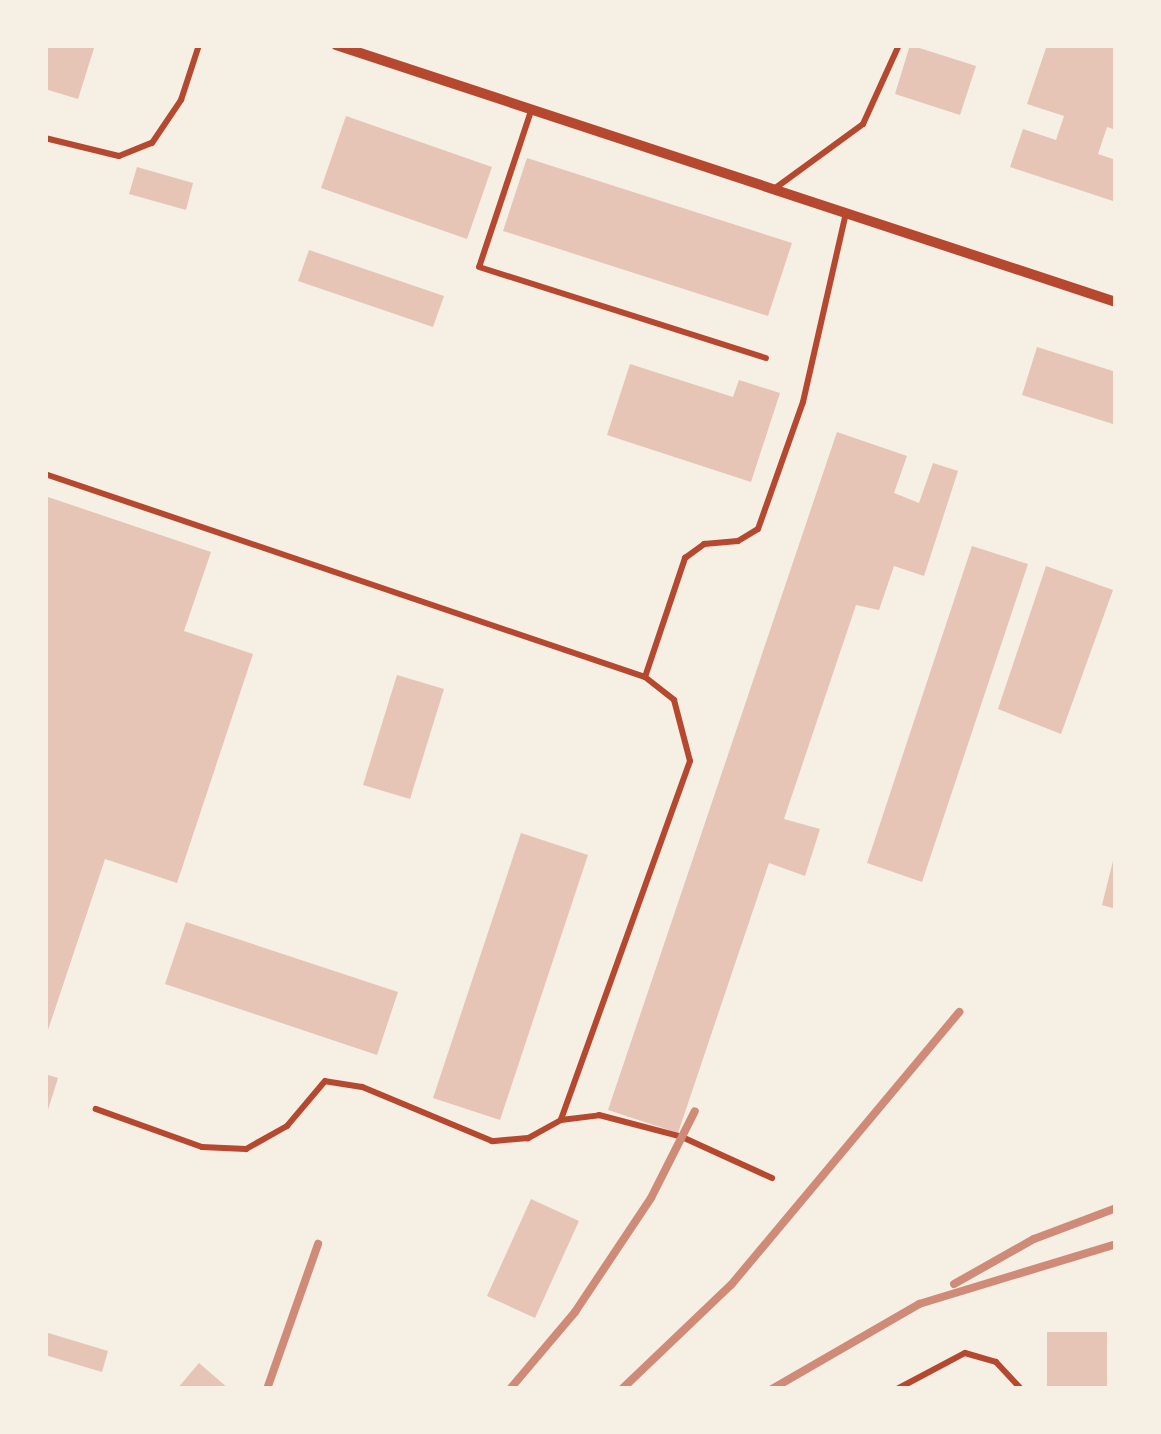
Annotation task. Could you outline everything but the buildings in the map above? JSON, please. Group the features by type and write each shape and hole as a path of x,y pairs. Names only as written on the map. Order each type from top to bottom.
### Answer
{"street":[{"path":"336,45 1116,302"}],"lane":[{"path":"45,138 118,156 152,143 180,100 200,45"},
{"path":"773,190 863,124 900,45"},
{"path":"531,111 478,267 766,358"},
{"path":"645,677 685,558 704,544 738,540 758,530 803,402 846,214"},
{"path":"45,474 645,677 674,700 690,761 561,1120"},
{"path":"96,1110 202,1146 246,1149 287,1126 325,1081 362,1087 492,1142 528,1138 561,1120 599,1114 648,1128 772,1178"},
{"path":"896,1389 964,1354 996,1362 1021,1389"}],"railway":[{"path":"622,1389 731,1285 959,1012"},
{"path":"510,1389 575,1312 651,1198 695,1111"},
{"path":"954,1284 1034,1239 1116,1208"},
{"path":"267,1389 318,1244"},
{"path":"772,1389 919,1304 1116,1244"}]}
